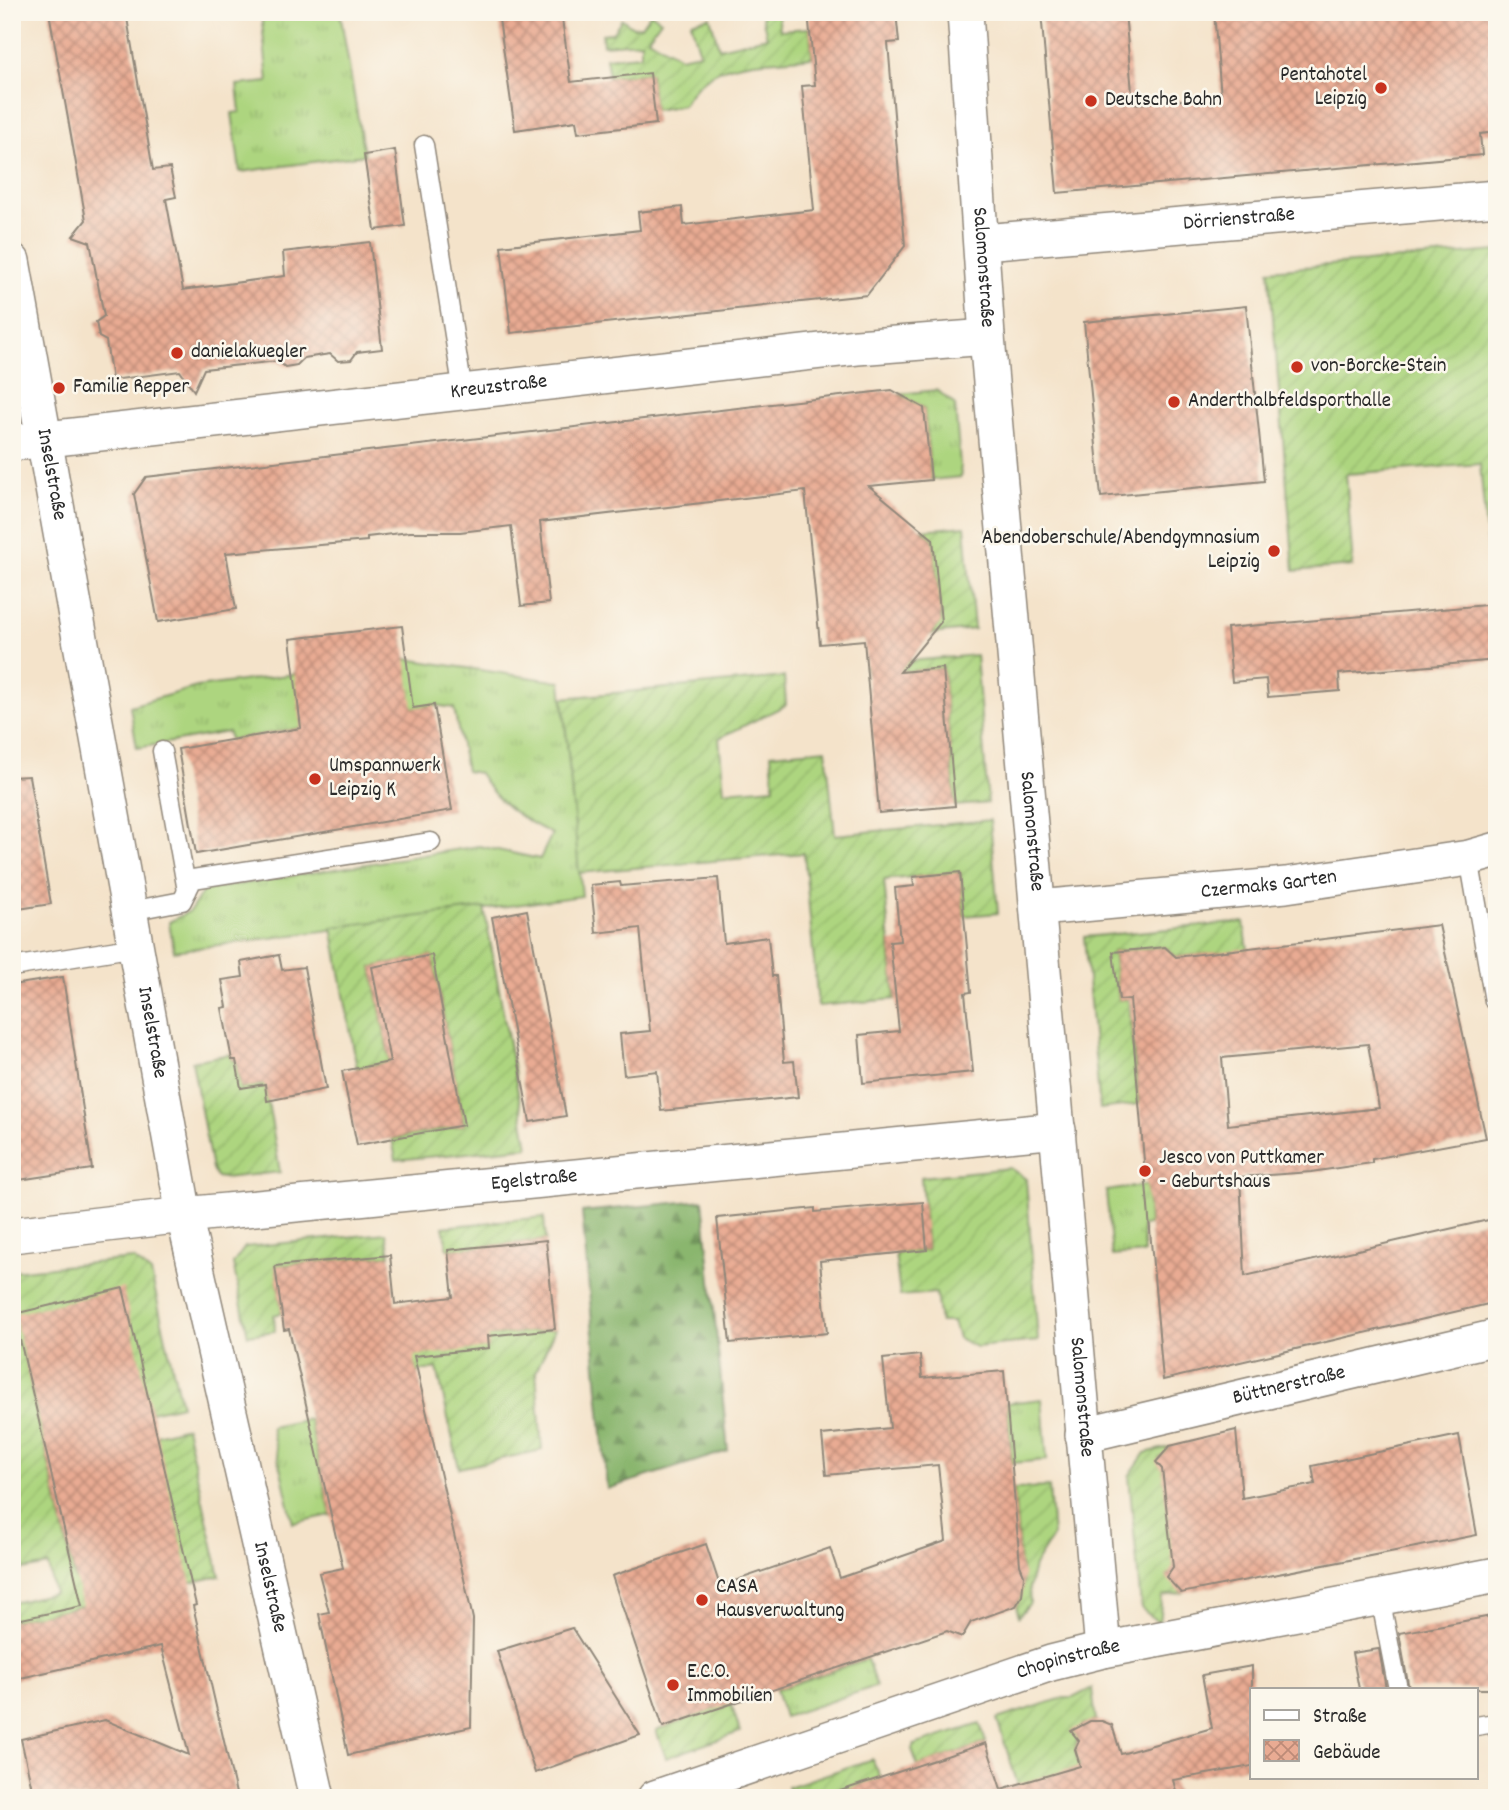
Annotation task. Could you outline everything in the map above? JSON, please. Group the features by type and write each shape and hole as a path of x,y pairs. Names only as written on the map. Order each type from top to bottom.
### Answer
{"street":[{"name":"Salomonstraße","path":"965,12 983,242 987,337 1103,1650"},
{"name":"Dörrienstraße","path":"983,242 1497,198"},
{"name":"Inselstraße","path":"12,261 29,440 130,911 184,1215 317,1798"},
{"name":"Kreuzstraße","path":"29,440 857,347 987,337"},
{"name":"Czermaks Garten","path":"1039,908 1286,885 1483,854"},
{"name":"Egelstraße","path":"12,1235 184,1215 1058,1130"},
{"name":"Büttnerstraße","path":"1083,1435 1497,1337"},
{"name":"Chopinstraße","path":"655,1798 974,1687 1103,1650 1497,1575"}],"lane":[{"path":"424,145 463,392"},
{"path":"162,751 187,891"},
{"path":"130,911 182,901 193,879 431,842"},
{"path":"1483,854 1494,1001"},
{"path":"12,967 136,947"},
{"path":"1380,1597 1398,1688"},
{"path":"1478,1727 1495,1723 1497,1730"}],"green space":[{"path":"261,12 340,12 364,155 240,172 232,113 240,112 237,85 268,82"},
{"path":"761,12 778,12 780,30 810,28 812,57 739,64 723,69 694,89 683,105 654,110 650,73 609,77 606,58 641,55 641,42 603,45 602,34 612,33 622,19 633,27 641,26 651,13 661,20 648,38 680,57 700,53 691,22 710,17 719,48 767,37"},
{"path":"1497,251 1497,554 1488,554 1480,464 1346,474 1353,566 1294,571 1269,270"},
{"path":"937,390 955,405 961,477 931,480 924,408 900,394"},
{"path":"965,526 974,629 931,634 941,621 933,540 922,530"},
{"path":"976,655 988,803 955,806 943,668 867,675 866,665"},
{"path":"406,659 561,682 582,896 174,951 169,922 190,911 204,890 479,846 540,859 552,834 502,802 479,773 466,771 454,708 434,705 230,740 228,732 137,748 130,706 197,687"},
{"path":"784,677 786,705 719,738 724,791 774,787 771,754 826,749 835,835 990,820 998,913 964,916 960,872 884,880 895,999 818,1006 804,853 579,873 563,698"},
{"path":"484,908 528,1147 396,1160 392,1139 464,1125 432,956 372,967 390,1062 357,1068 332,927"},
{"path":"1244,922 1248,950 1176,957 1165,947 1113,952 1119,1000 1128,999 1139,1104 1100,1109 1084,937"},
{"path":"231,1054 232,1060 236,1060 241,1088 265,1084 280,1172 224,1178 216,1177 212,1170 192,1061"},
{"path":"1010,1168 1026,1179 1038,1341 976,1347 958,1338 953,1322 940,1322 936,1293 900,1296 895,1253 927,1250 921,1177"},
{"path":"1147,1185 1149,1225 1142,1226 1144,1253 1112,1256 1106,1191"},
{"path":"703,1200 728,1451 607,1489 582,1212"},
{"path":"544,1217 546,1240 448,1250 443,1227"},
{"path":"386,1233 390,1255 276,1266 282,1313 274,1315 275,1331 248,1335 233,1264 245,1247"},
{"path":"133,1259 151,1273 181,1405 151,1412 15,1314 75,1579 156,1435 186,1427 220,1576 12,1621 12,1603 54,1593 48,1565 12,1572 12,1271"},
{"path":"419,1315 488,1336 555,1329 536,1371 542,1450 459,1468 437,1368 403,1375"},
{"path":"1042,1399 1047,1460 1012,1463 1007,1403"},
{"path":"309,1419 331,1515 293,1523 271,1427"},
{"path":"1169,1447 1170,1451 1159,1458 1165,1472 1170,1537 1183,1593 1162,1596 1159,1623 1141,1608 1129,1476 1145,1453"},
{"path":"1049,1487 1053,1536 1034,1566 1029,1587 1030,1603 1019,1616 1016,1606 1023,1581 1014,1489"},
{"path":"867,1659 876,1686 784,1717 776,1690"},
{"path":"1092,1688 1096,1721 1083,1724 1075,1749 1080,1766 1022,1798 997,1719 1063,1698 1073,1698"},
{"path":"731,1703 740,1732 666,1758 656,1730"},
{"path":"980,1724 986,1743 918,1766 912,1749 914,1745"},
{"path":"872,1759 881,1778 822,1798 792,1798 788,1787"}],"building":[{"path":"49,12 126,12 153,170 170,168 176,197 166,199 183,290 285,276 283,252 370,242 382,349 357,352 351,360 338,361 330,354 304,358 297,365 285,367 278,361 204,369 194,391 180,371 112,380 106,341 99,337 96,322 104,316 90,242 73,236 86,220"},
{"path":"498,12 561,12 571,82 650,73 656,124 578,133 576,121 515,130"},
{"path":"808,12 896,12 899,42 888,43 905,246 867,295 511,333 501,246 640,230 638,212 682,207 684,225 814,210 802,86 815,85"},
{"path":"1041,12 1125,12 1133,104 1221,97 1214,12 1497,12 1497,132 1480,134 1482,155 1057,193"},
{"path":"395,150 405,226 375,230 364,155"},
{"name":"Anderthalbfeldsporthalle","path":"1246,306 1264,481 1101,497 1084,322"},
{"path":"892,390 924,408 931,480 869,486 933,539 941,622 900,672 943,668 955,806 879,813 864,640 820,644 805,491 540,522 549,603 521,606 511,526 460,532 410,532 367,537 367,541 226,553 236,609 158,622 134,494 146,477"},
{"path":"1497,604 1497,660 1339,674 1340,691 1268,697 1266,679 1232,682 1227,628"},
{"name":"Umspannwerk Leipzig K","path":"402,626 413,708 434,705 452,810 196,854 178,749 301,728 290,639"},
{"path":"29,776 51,904 12,910 12,777"},
{"path":"960,872 971,992 965,993 973,1072 863,1083 859,1035 899,1031 890,942 900,941 895,888 914,886 913,877"},
{"path":"718,878 724,943 768,937 772,976 776,976 784,1062 794,1061 798,1097 661,1111 657,1071 624,1075 620,1034 650,1031 640,928 596,933 591,885 620,882 621,886"},
{"path":"527,910 566,1116 530,1122 492,917"},
{"path":"1439,925 1486,1138 1372,1159 1372,1163 1311,1172 1240,1177 1245,1276 1497,1218 1497,1302 1163,1380 1130,999 1119,1000 1113,952 1165,947 1176,957","holes":["1368,1044 1379,1108 1228,1125 1222,1058"]},
{"path":"279,955 282,970 304,967 326,1089 267,1101 265,1084 241,1088 236,1060 232,1060 222,1008 227,1007 222,980 243,977 241,962"},
{"path":"432,955 464,1125 357,1145 342,1071 390,1062 372,967"},
{"path":"63,977 92,1169 12,1181 12,1121 18,1120 12,1085 12,985"},
{"path":"923,1202 927,1250 820,1261 827,1333 730,1343 717,1218 815,1208 815,1212"},
{"path":"546,1240 555,1329 488,1336 489,1348 414,1356 473,1619 471,1727 348,1755 319,1614 329,1612 319,1573 343,1568 289,1329 284,1330 275,1266 390,1255 395,1304 453,1297 448,1250"},
{"path":"123,1288 237,1798 34,1798 21,1739 105,1720 189,1755 161,1646 12,1680 12,1621 82,1606 14,1314"},
{"path":"920,1355 922,1378 1004,1371 1020,1565 1024,1575 1022,1596 1016,1606 971,1622 962,1637 947,1631 663,1727 612,1576 706,1544 720,1586 830,1548 840,1578 946,1541 938,1465 826,1475 822,1435 890,1428 883,1359"},
{"path":"1236,1430 1242,1498 1315,1484 1312,1466 1459,1435 1477,1535 1181,1593 1166,1577 1173,1567 1162,1469 1156,1462 1170,1446"},
{"path":"1497,1615 1497,1689 1409,1688 1399,1633"},
{"path":"572,1628 640,1735 535,1773 497,1651"},
{"path":"1379,1649 1386,1688 1359,1688 1352,1653"},
{"path":"1252,1666 1250,1766 1173,1780 1178,1798 841,1798 840,1791 986,1743 1001,1789 1080,1766 1075,1749 1079,1741 1071,1731 1090,1721 1102,1721 1112,1725 1121,1754 1212,1728 1202,1675"}],"place":[{"name":"Pentahotel Leipzig","path":"1381,88"},
{"name":"Deutsche Bahn","path":"1091,101"},
{"name":"danielakuegler","path":"177,353"},
{"name":"von-Borcke-Stein","path":"1297,367"},
{"name":"Familie Repper","path":"59,388"},
{"name":"Anderthalbfeldsporthalle","path":"1174,402"},
{"name":"Abendoberschule/Abendgymnasium Leipzig","path":"1274,551"},
{"name":"Umspannwerk Leipzig K","path":"315,779"},
{"name":"Jesco von Puttkamer - Geburtshaus","path":"1145,1171"},
{"name":"CASA Hausverwaltung","path":"702,1600"},
{"name":"E.C.O. Immobilien","path":"673,1685"}]}
